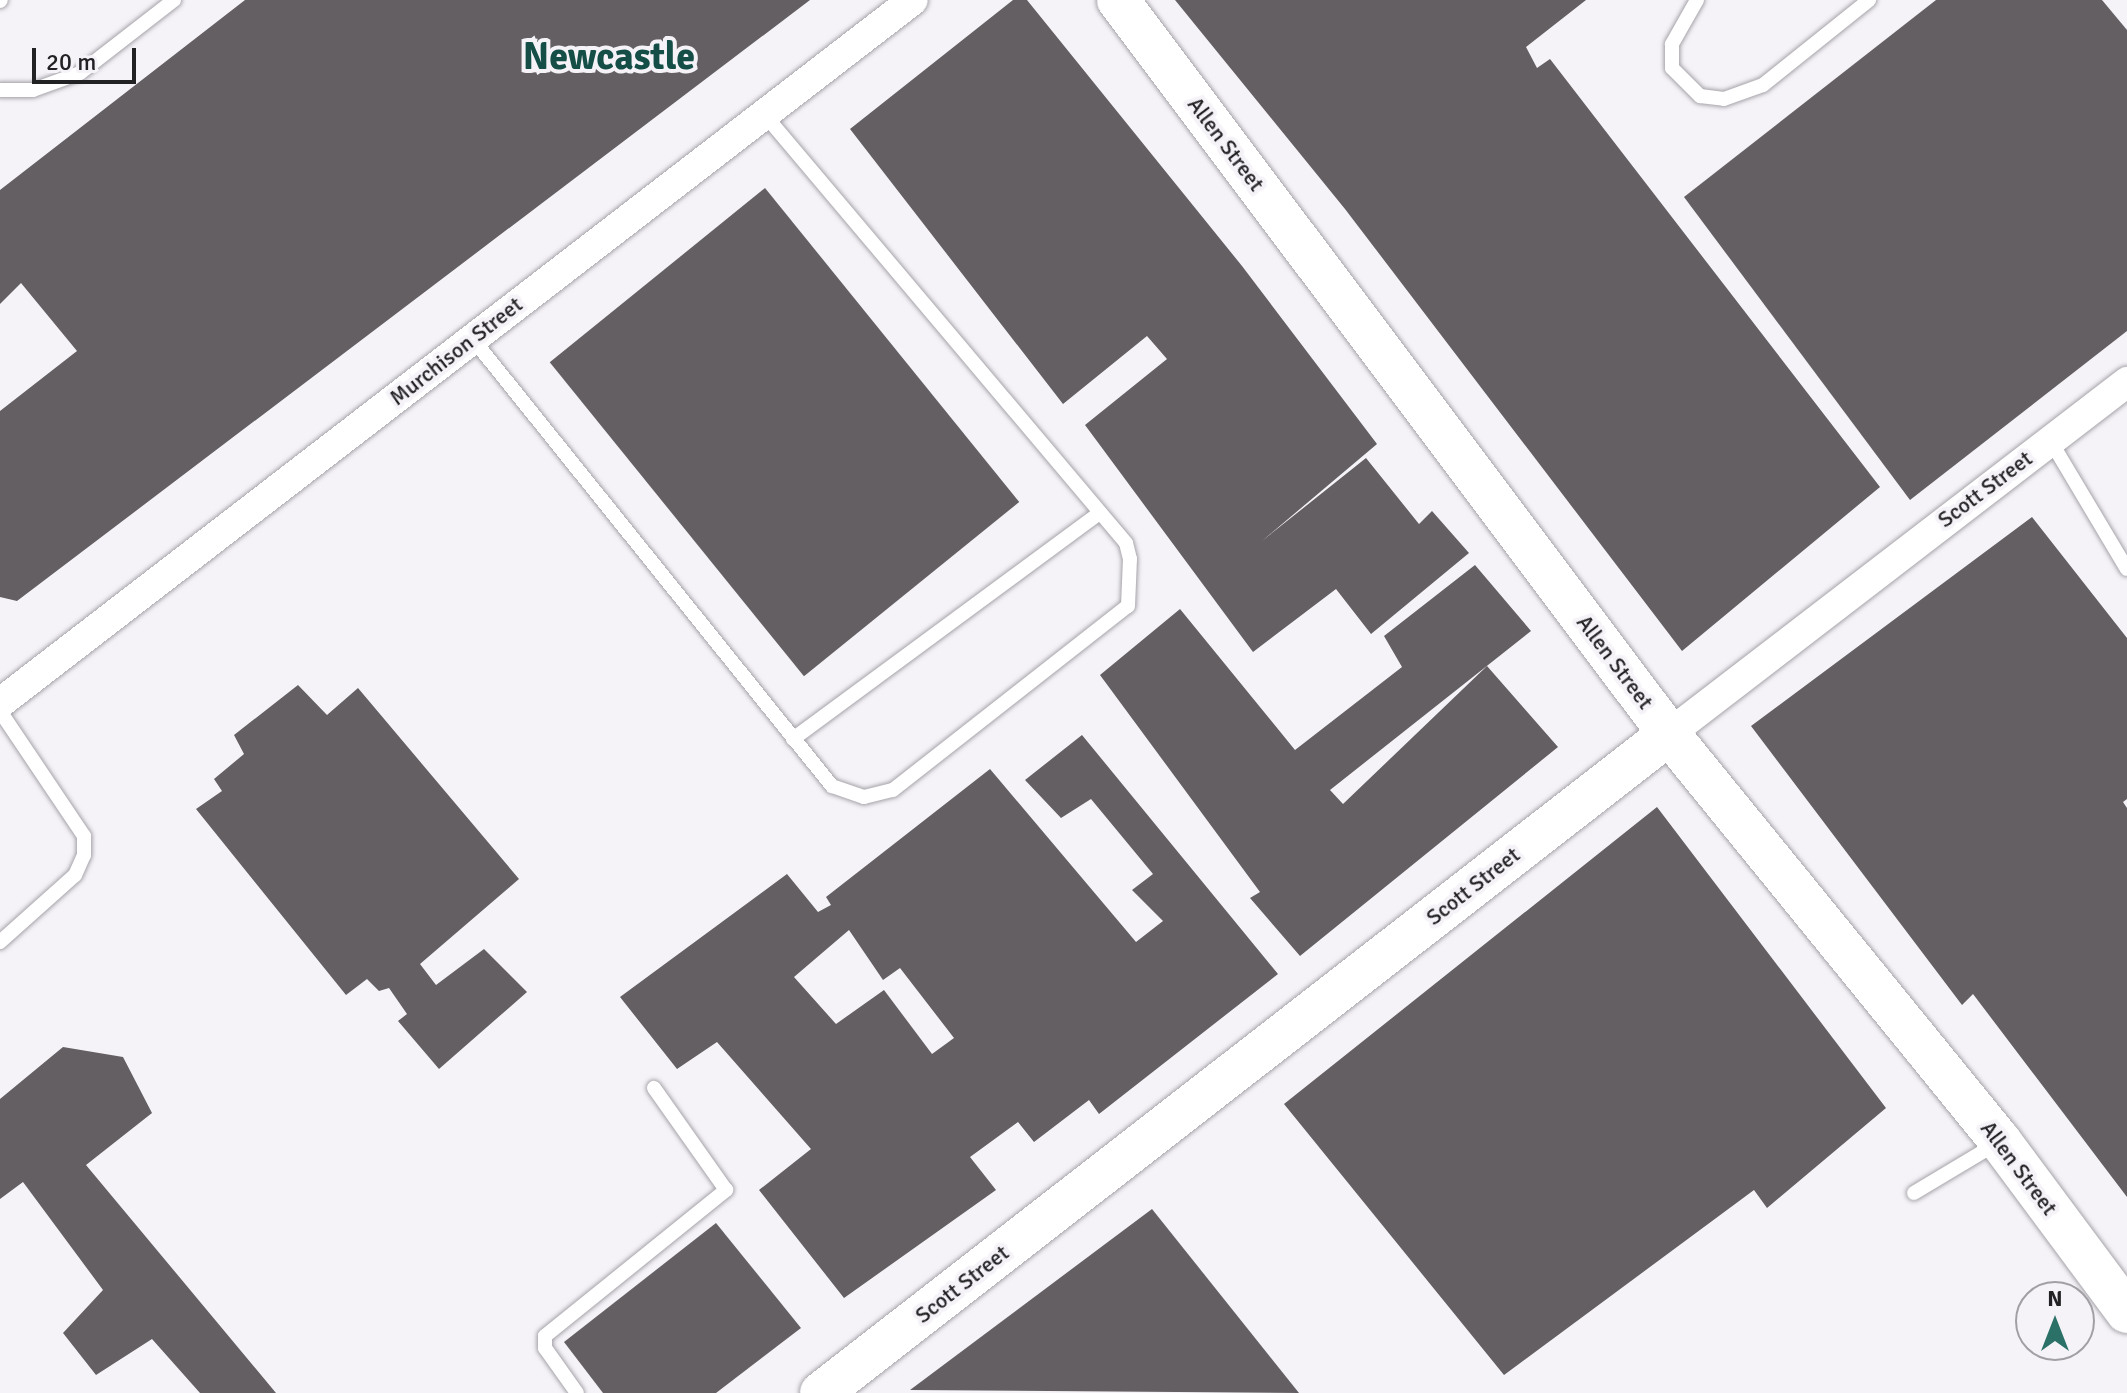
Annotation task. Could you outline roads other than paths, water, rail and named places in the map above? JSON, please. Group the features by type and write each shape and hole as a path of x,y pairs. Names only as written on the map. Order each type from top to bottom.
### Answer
{"street":[{"name":"Murchison Street","path":"0,703 913,0"},
{"name":"Allen Street","path":"1118,0 1669,734 2000,1141 2127,1312"},
{"name":"Scott Street","path":"821,1393 2127,382"}],"lane":[{"path":"0,90 33,90 80,73 174,0"},
{"path":"1697,0 1672,44 1672,68 1700,96 1724,99 1763,85 1869,0"},
{"path":"472,338 832,786 864,797 893,790 1128,606 1132,587 1126,543 763,113"},
{"path":"2050,440 2127,569"},
{"path":"793,739 1100,513"},
{"path":"0,711 84,836 84,855 75,875 0,942"},
{"path":"577,1393 545,1348 545,1336 726,1190 654,1088"},
{"path":"1914,1193 2000,1141"}],"district":[{"name":"Newcastle","path":"609,57"}]}
